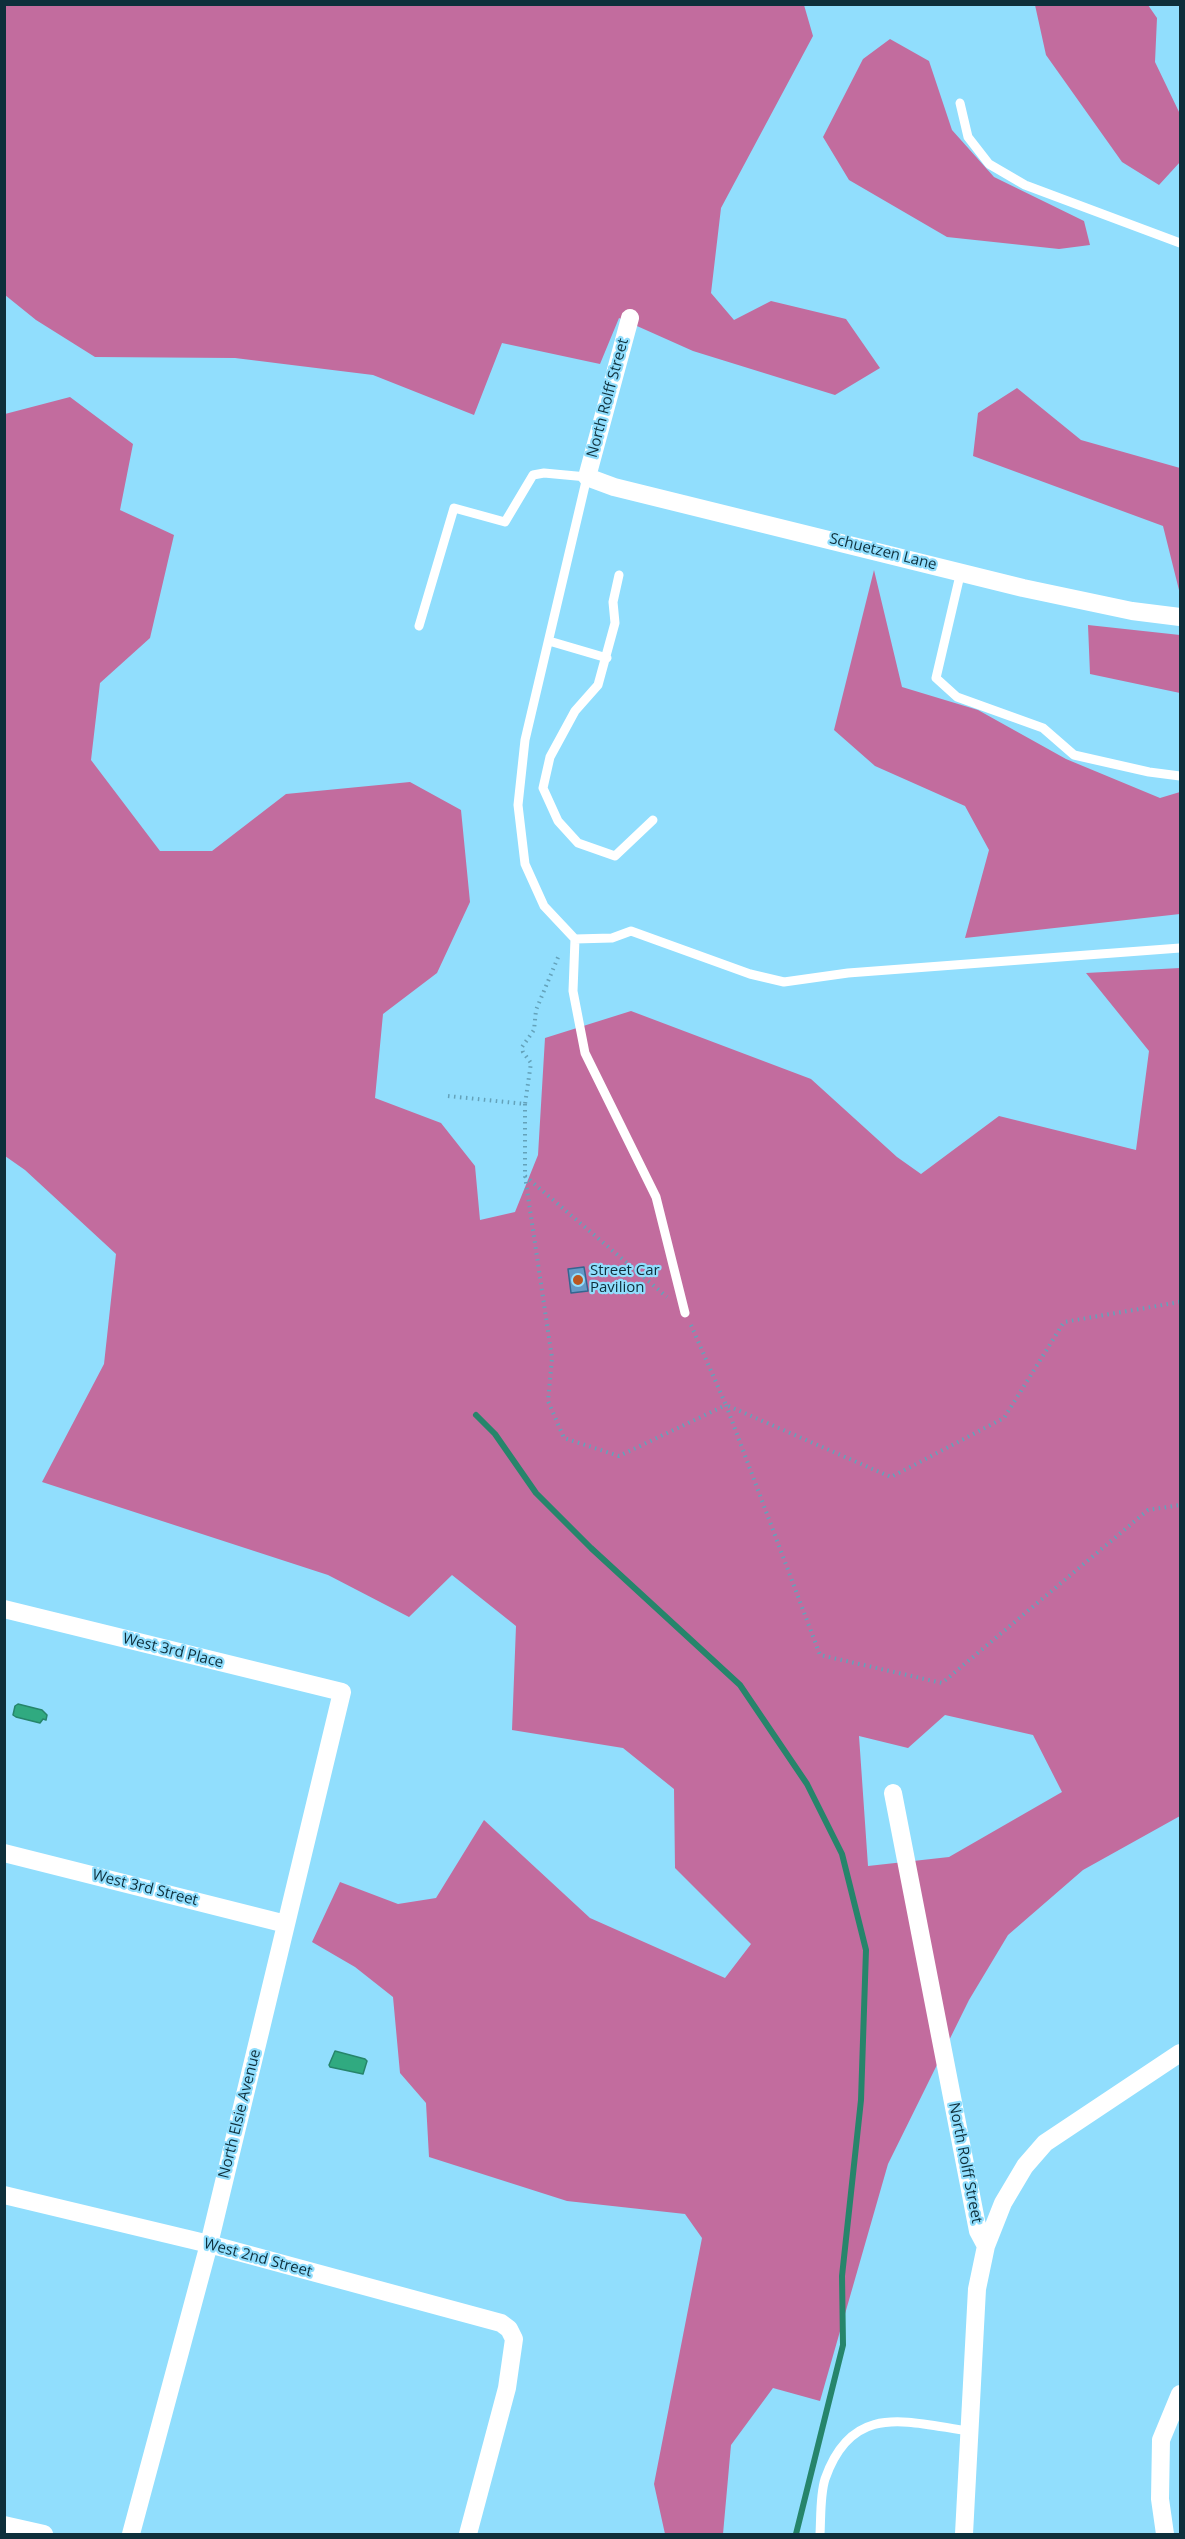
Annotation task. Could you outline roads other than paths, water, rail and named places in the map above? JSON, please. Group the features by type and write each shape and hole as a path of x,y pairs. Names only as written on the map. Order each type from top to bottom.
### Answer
{"street":[{"name":"North Rolff Street","path":"587,477 630,318"},
{"name":"Schuetzen Lane","path":"587,477 614,487 1023,588 1132,611 1180,617"},
{"name":"West 3rd Place","path":"4,1610 342,1692"},
{"name":"North Elsie Avenue","path":"131,2535 209,2244 342,1692"},
{"name":"North Rolff Street","path":"893,1793 978,2231 986,2246"},
{"name":"West 3rd Street","path":"4,1853 286,1924"},
{"path":"964,2535 977,2289 986,2246 1003,2203 1025,2166 1045,2142 1180,2053"},
{"name":"West 2nd Street","path":"4,2195 209,2244 501,2323 509,2329 514,2339 507,2388 468,2535"},
{"path":"1165,2535 1160,2499 1161,2440 1180,2394"},
{"path":"4,2525 44,2535"}],"lane":[{"path":"960,103 968,137 989,164 1025,185 1180,243"},
{"path":"419,626 454,508 505,522 533,475 544,473 587,477 525,740 518,806 525,864 544,906 572,936 573,991 585,1053 656,1197 686,1313"},
{"path":"961,571 936,678 957,697 1043,728 1074,755 1149,772 1180,776"},
{"path":"619,575 613,602 615,623 598,685 575,711 550,757 543,788 558,821 578,843 615,856 653,820"},
{"path":"549,641 607,658"},
{"path":"572,936 612,938 631,931 750,974 784,982 860,972 1180,948"},
{"path":"820,2535 825,2480 843,2442 865,2426 900,2421 969,2432"}],"waterway":[{"path":"476,1415 495,1434 536,1493 591,1548 740,1685 807,1784 842,1854 866,1950 861,2100 842,2276 843,2345 796,2534"}],"place":[{"name":"Street Car Pavilion","path":"578,1280"}]}
